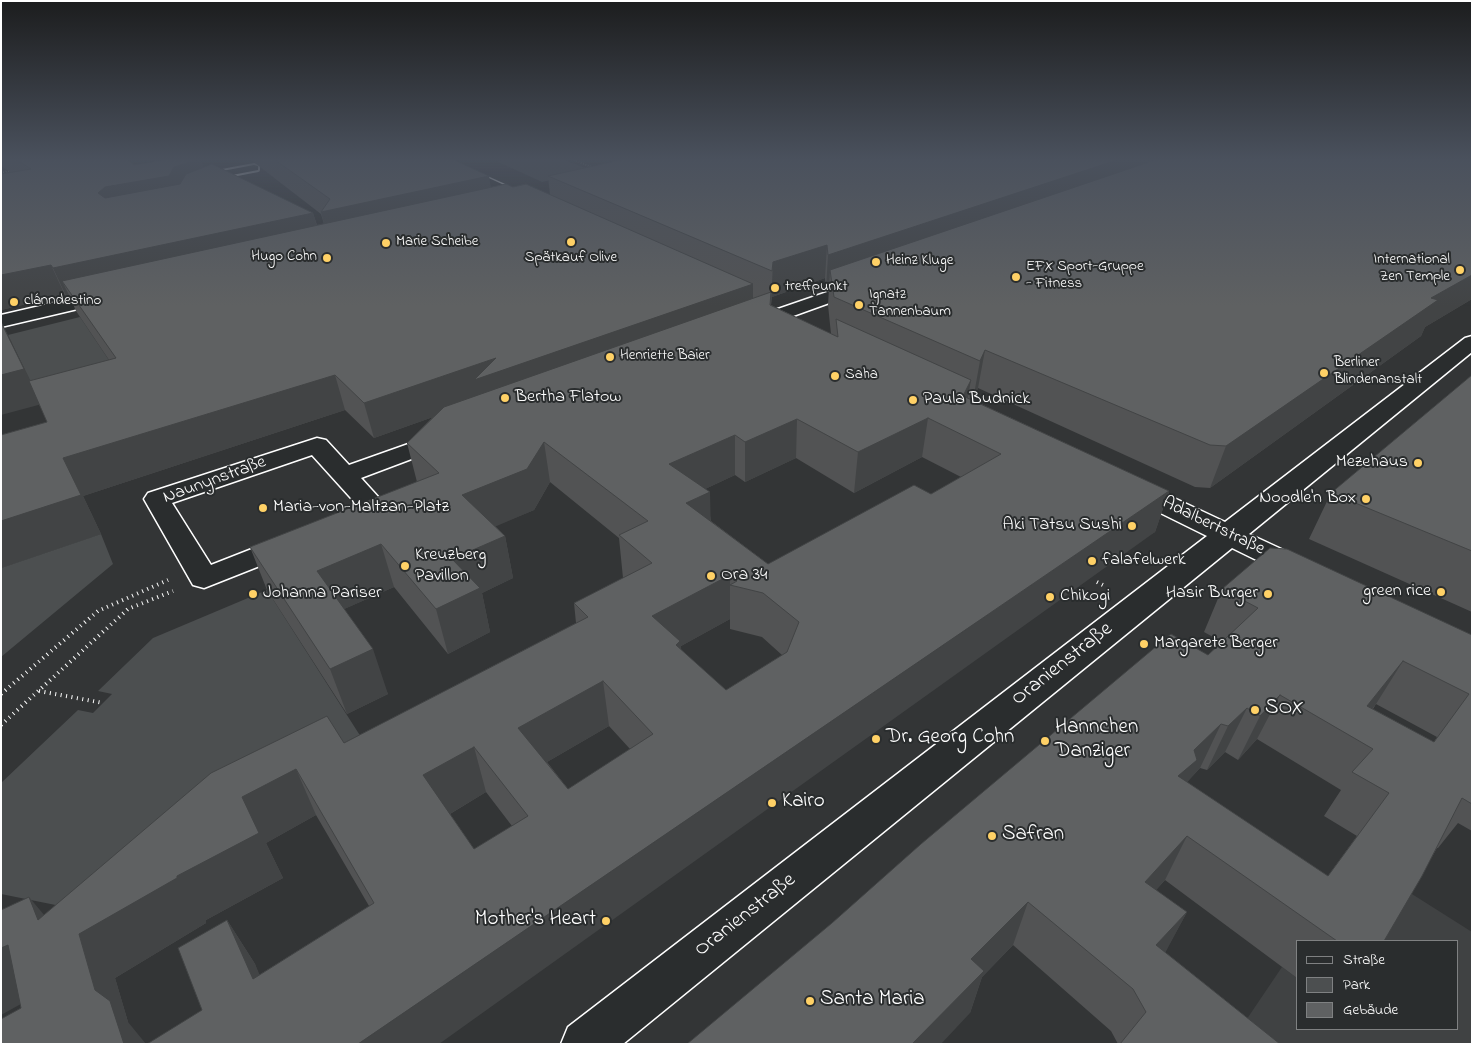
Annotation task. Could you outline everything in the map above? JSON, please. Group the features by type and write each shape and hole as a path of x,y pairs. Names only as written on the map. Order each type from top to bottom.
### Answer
{"street":[{"path":"729,332 764,311 880,278"},
{"path":"1,321 121,293"},
{"path":"764,311 800,329"},
{"name":"Oranienstraße","path":"584,1044 1472,342"},
{"path":"345,475 464,431"},
{"name":"Naunynstraße","path":"317,445 345,475 376,510 204,578 157,499 317,445"},
{"name":"Adalbertstraße","path":"1110,478 1320,579"}],"path":[{"path":"1,725 128,609 204,578"},
{"path":"1097,582 1103,585"},
{"path":"1,694 98,611 152,586"},
{"path":"39,691 103,703"}],"shaded area":[{"path":"1404,889 1472,932 1472,1044 1230,1044 1282,967 1296,977 1296,1030 1458,1030 1458,940 1376,940"}],"green space":[{"path":"80,317 123,381 41,404 8,335"},
{"path":"101,534 113,564 1,657 1,568"},
{"path":"267,590 368,748 125,919 1,894 1,783 78,710 93,713 112,694 98,691 153,638"}],"building":[{"path":"1,209 304,209 313,213 53,268 51,265 1,275"},
{"path":"323,209 336,209 321,212"},
{"path":"393,209 582,209 753,284 474,380 496,358 364,403 335,375 63,458 81,495 1,521 1,435 47,422 29,381 116,358 62,281"},
{"path":"625,209 969,209 828,255 827,245 773,262 772,271"},
{"path":"1011,209 1472,209 1472,275 1431,298 1438,300 1226,446 1210,445 985,350 980,361 834,297 830,270"},
{"path":"771,292 770,305 838,337 836,319 971,380 963,396 1169,491 358,1044 147,1044 202,1010 178,948 227,920 253,979 374,903 296,769 242,797 259,833 177,876 177,878 79,934 95,990 110,1001 124,1044 1,1044 1,1019 21,1008 8,945 1,948 1,910 29,897 38,920 211,773 327,716 344,743 588,617 574,603 652,563 619,535 648,521 544,442 527,469 462,495 505,536 452,559 480,588 436,609 381,544 317,571 373,649 330,669 250,547 439,473 407,443 444,407","holes":["928,418 1001,454 931,494 914,485 768,564 686,503 710,492 669,464 735,435 745,442 797,419 858,452","730,575 737,581 730,585 763,593 799,622 787,652 726,690 676,645 680,641 652,616","603,681 653,734 568,789 518,728","474,747 528,816 474,849 423,775"]},
{"path":"1,322 24,369 1,375"},
{"path":"1472,375 1472,551 1331,493"},
{"path":"1270,548 1287,549 1472,635 1472,804 1462,798 1422,876 1385,940 1336,940 1187,836 1145,882 1187,912 1156,945 1280,1044 1120,1044 1146,1012 1133,989 1028,902 971,959 984,971 912,1044 687,1044 1171,634 1208,655 1258,608 1222,589","holes":["1403,661 1469,694 1434,742 1367,706","1280,695 1373,749 1352,772 1389,793 1328,876 1178,776 1197,760 1194,750 1221,724 1228,726 1247,708 1260,716"]}],"place":[{"name":"Spätkauf Olive","path":"571,242"},
{"name":"Marie Scheibe","path":"386,243"},
{"name":"Hugo Cohn","path":"327,258"},
{"name":"Heinz Kluge","path":"876,262"},
{"name":"International Zen Temple","path":"1460,270"},
{"name":"EFX Sport-Gruppe - Fitness","path":"1016,277"},
{"name":"treffpunkt","path":"775,288"},
{"name":"clánndestino","path":"14,302"},
{"name":"Ignatz Tannenbaum","path":"859,305"},
{"name":"Henriette Baier","path":"610,357"},
{"name":"Berliner Blindenanstalt","path":"1324,373"},
{"name":"Saha","path":"835,376"},
{"name":"Bertha Flatow","path":"505,398"},
{"name":"Paula Budnick","path":"913,400"},
{"name":"Mezehaus","path":"1418,463"},
{"name":"Noodle'n Box","path":"1366,499"},
{"name":"Maria-von-Maltzan-Platz","path":"263,508"},
{"name":"Aki Tatsu Sushi","path":"1132,526"},
{"name":"falafelwerk","path":"1092,561"},
{"name":"Kreuzberg Pavillon","path":"405,566"},
{"name":"Ora 34","path":"711,576"},
{"name":"green rice","path":"1441,592"},
{"name":"Johanna Pariser","path":"253,594"},
{"name":"Hasir Burger","path":"1268,594"},
{"name":"Chikogi","path":"1050,597"},
{"name":"Margarete Berger","path":"1144,644"},
{"name":"SOX","path":"1255,710"},
{"name":"Dr. Georg Cohn","path":"876,739"},
{"name":"Hannchen Danziger","path":"1045,741"},
{"name":"Kairo","path":"772,803"},
{"name":"Safran","path":"992,836"},
{"name":"Mother's Heart","path":"606,921"},
{"name":"Santa Maria","path":"810,1001"}]}
